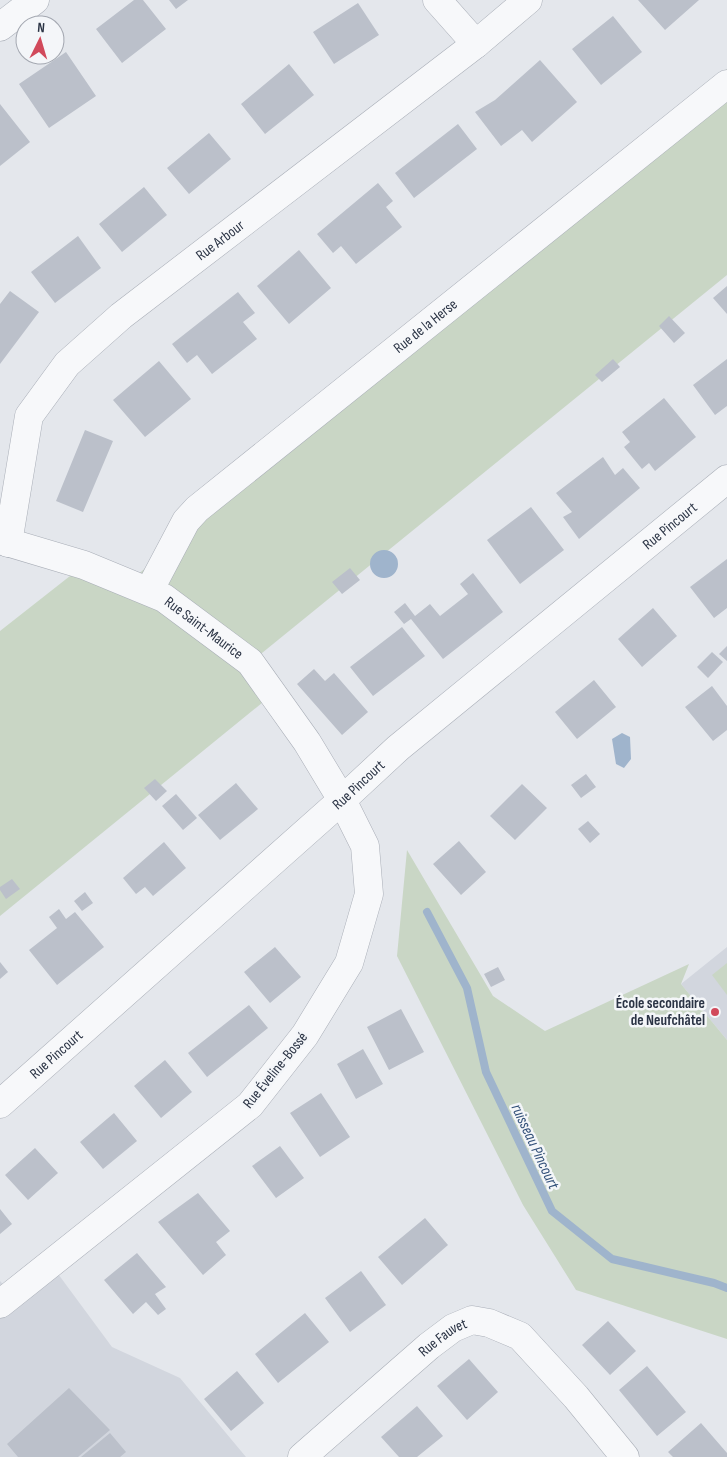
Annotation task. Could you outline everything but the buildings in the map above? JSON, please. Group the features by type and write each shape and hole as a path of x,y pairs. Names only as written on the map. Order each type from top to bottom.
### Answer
{"street":[{"path":"0,27 35,0"},
{"path":"437,0 476,44"},
{"name":"Rue Arbour","path":"4,542 29,416 67,364 121,316 476,44 528,0"},
{"name":"Rue de la Herse","path":"149,591 186,521 197,509 727,84"},
{"name":"Rue Pincourt","path":"0,1104 398,748 727,479"},
{"name":"Rue Saint-Maurice","path":"4,542 84,565 164,598 250,662 307,742 342,800"},
{"name":"Rue Éveline-Bossé","path":"0,1304 250,1105 305,1035 349,963 369,894 365,846 342,800"},
{"name":"Rue Fauvet","path":"302,1457 429,1346 453,1328 472,1320 489,1323 520,1336 576,1397 625,1457"}],"shaded area":[{"name":"École secondaire de Neufchâtel","path":"727,947 727,1040 681,984"},
{"path":"50,1263 112,1347 180,1378 246,1457 0,1457 0,1281 12,1294"}],"green space":[{"path":"727,69 727,275 251,662 273,694 0,916 0,631 84,565 128,583"},
{"path":"407,850 493,996 545,1031 689,964 681,984 727,1040 727,1339 576,1290 523,1205 397,956"},
{"path":"727,963 727,995 712,975"}],"water":[{"path":"384,550 394,554 398,564 394,574 384,578 374,574 370,564 374,554"},
{"path":"622,733 630,737 631,759 624,768 616,764 612,739"}],"waterway":[{"name":"ruisseau Pincourt","path":"427,912 467,988 486,1072 552,1211 612,1259 714,1283 727,1288"}],"place":[{"name":"École secondaire de Neufchâtel","path":"715,1012"}]}
